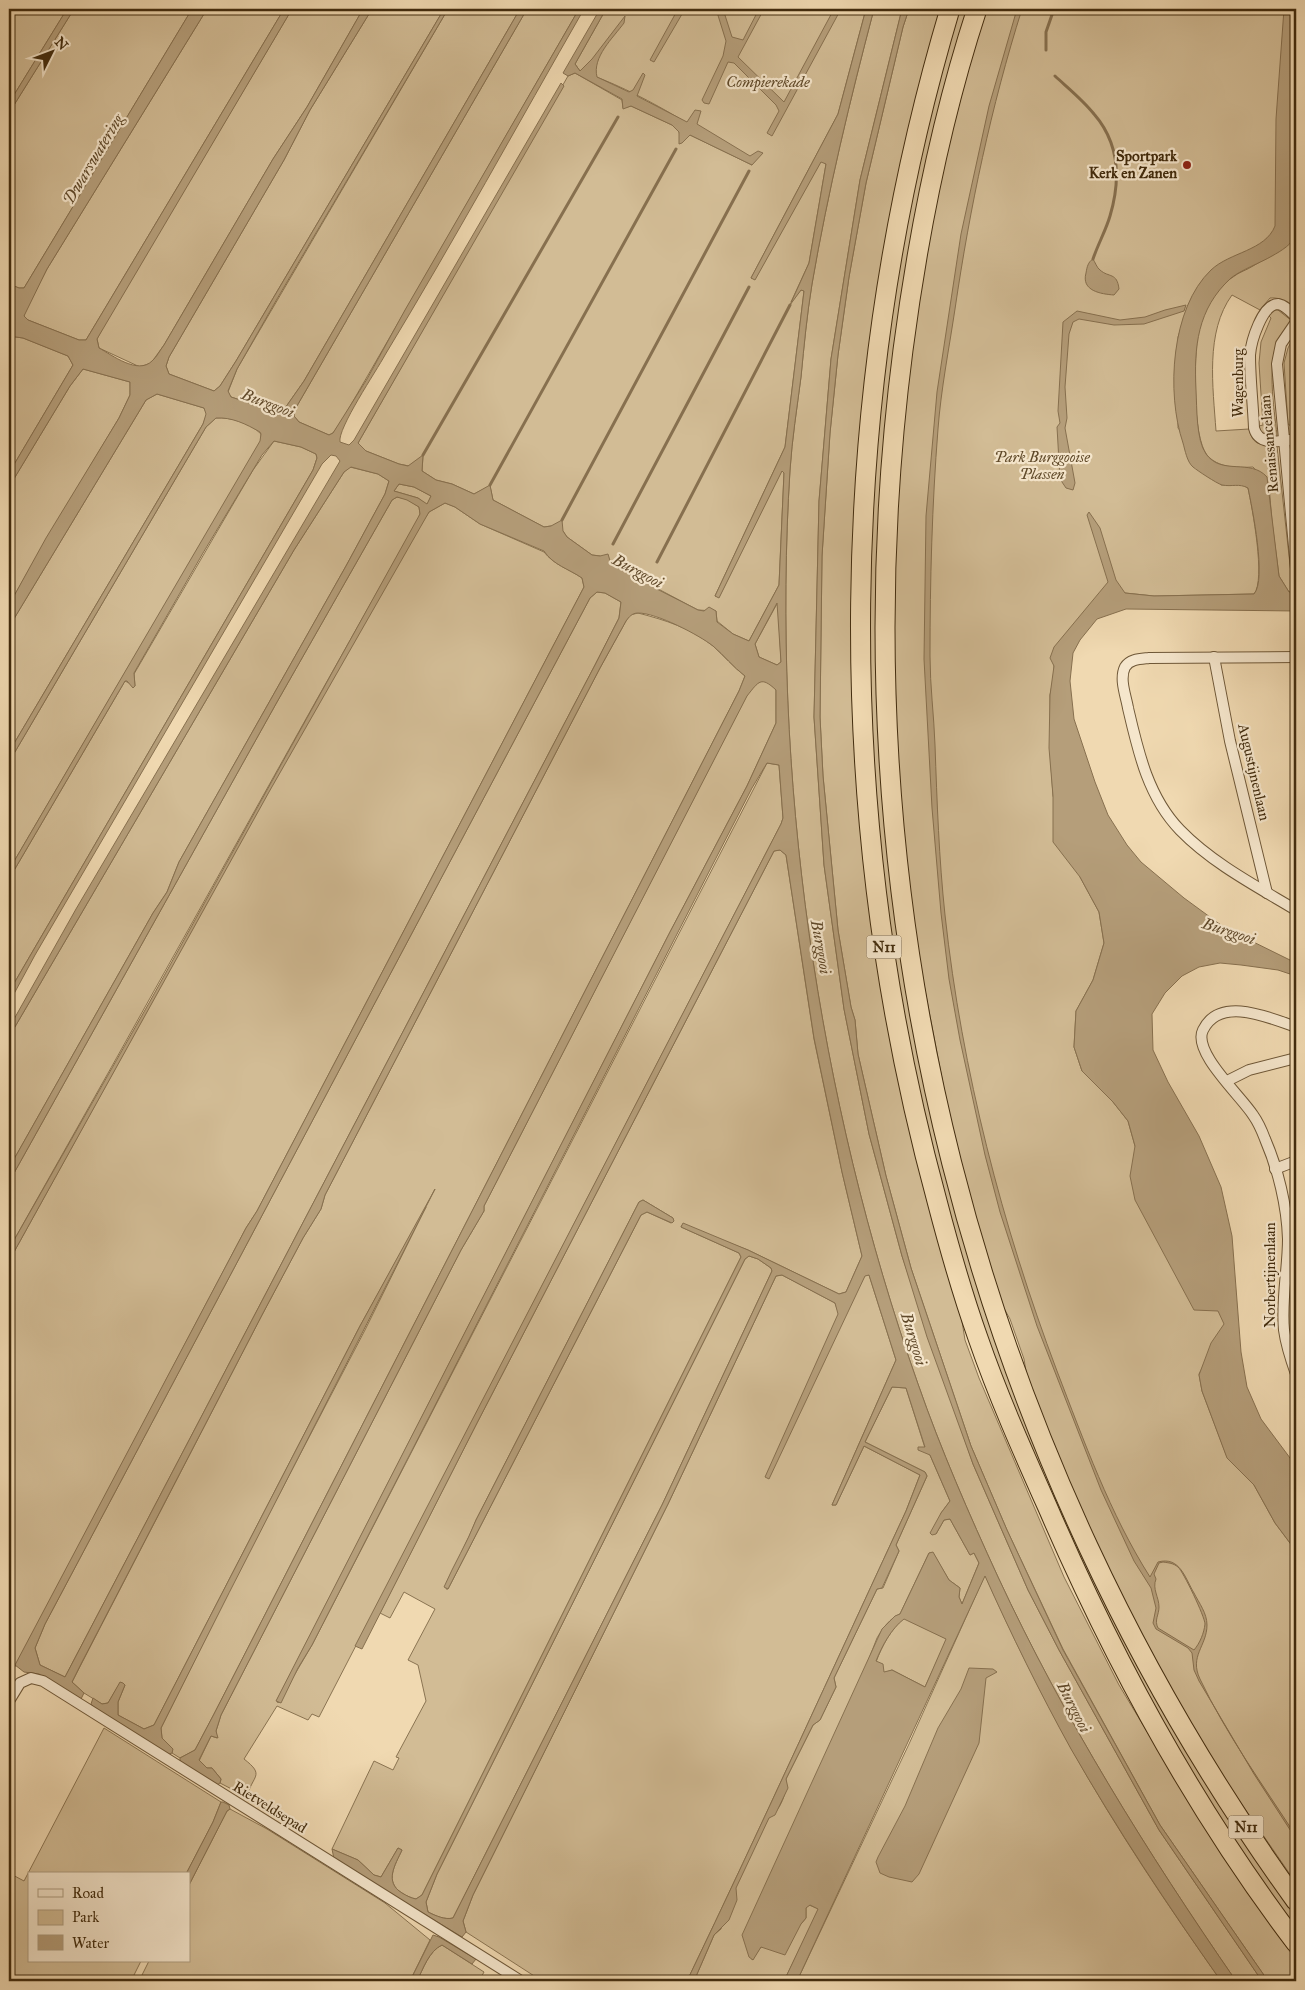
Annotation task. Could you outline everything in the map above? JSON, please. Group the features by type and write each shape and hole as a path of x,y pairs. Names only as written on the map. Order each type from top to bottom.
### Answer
{"highway":[{"name":"N11","path":"950,9 912,158 887,284 871,412 864,499 860,646 864,754 876,890 894,1013 912,1100 943,1222 977,1336 1007,1414 1103,1631 1149,1716 1242,1868 1296,1942"},
{"name":"N11","path":"977,9 967,39 936,164 912,287 895,416 886,546 884,646 888,751 901,893 918,1013 944,1136 980,1267 1023,1396 1075,1518 1168,1704 1270,1866 1296,1901"}],"street":[{"name":"Wagenburg","path":"1296,317 1285,307 1279,304 1272,305 1267,309 1257,328 1250,353 1256,435 1260,440 1267,441 1296,439"},
{"name":"Renaissancelaan","path":"1296,322 1281,344 1277,364 1296,568"},
{"name":"Augustijnenlaan","path":"1214,657 1230,741 1267,893"},
{"path":"1296,657 1149,658 1131,661 1125,668 1122,682 1139,759 1156,797 1179,829 1209,856 1296,910"},
{"name":"Norbertijnenlaan","path":"1296,1027 1244,1012 1224,1011 1208,1023 1203,1030 1201,1039 1202,1047 1253,1115 1266,1139 1275,1169 1284,1202 1288,1237 1284,1330 1296,1374"},
{"path":"1227,1081 1249,1070 1296,1058"},
{"path":"1275,1169 1296,1161"},
{"path":"1286,1284 1296,1280"},
{"name":"Rietveldsepad","path":"9,1701 20,1683 31,1678 43,1681 521,1981"}],"green space":[{"path":"9,9 67,9 9,103"},
{"path":"74,9 192,9 24,288 19,288 9,284 9,113"},
{"path":"207,9 284,9 86,340 79,340 28,320 24,313 47,269"},
{"path":"292,9 363,9 307,107 273,159 164,345 151,363 140,367 99,348 97,339 103,327"},
{"path":"372,9 444,9 220,386 214,391 169,374 166,366 169,357 284,160 310,110"},
{"path":"448,9 520,9 304,381 283,411 277,412 231,397 228,392 237,369"},
{"path":"527,9 579,9 341,422 333,433 329,435 299,422 294,416 294,411"},
{"name":"Compierekade","path":"606,9 866,9 838,114 751,278 755,279 821,161 826,164 809,263 791,302 801,290 804,291 785,447 715,596 719,597 782,470 784,473 779,585 749,641 733,634 717,621 716,611 698,610 611,564 600,556 592,555 567,537 563,531 551,526 544,527 493,500 490,486 474,494 452,484 436,480 422,471 423,456 409,466 399,464 366,451 358,443 568,76 575,73 622,100 623,108 631,106 672,125 679,132 682,143 690,135 752,165 669,112 625,89 580,71 575,64"},
{"path":"874,9 902,9 860,180 831,359 819,501 814,717 824,865 844,1009 869,1134 902,1256 973,1464 1028,1590 1059,1650 1159,1830 1262,1981 1236,1981 1203,1932 1108,1784 1051,1682 998,1577 966,1506 918,1384 883,1275 853,1163 828,1049 809,933 796,817 788,700 786,584 790,470 809,307 818,249 856,77"},
{"path":"909,9 942,9 936,27 853,570 854,719 859,799 873,936 883,995 916,1153 936,1231 960,1309 965,1340 979,1378 1064,1577 1119,1685 1191,1805 1247,1892 1296,1960 1296,1981 1268,1981 1160,1825 1063,1649 1007,1530 971,1446 911,1268 886,1176 858,1054 855,1020 851,1007 838,930 823,776 820,717 822,556 830,433 849,277 866,183 903,27"},
{"path":"957,9 971,9 960,44 879,548 877,641 885,821 899,943 912,1026 942,1149 1026,1418 1060,1504 1131,1645 1296,1911 1296,1932 1245,1862 1158,1717 1070,1543 983,1336 929,1151 887,920 869,730 871,480 899,255 918,158"},
{"name":"Park Burggooise Plassen","path":"984,9 1294,9 1289,226 1227,266 1191,318 1184,319 1178,337 1178,428 1221,485 1241,484 1248,488 1257,543 1259,574 1257,586 1254,594 1154,596 1125,593 1098,596 1054,663 1054,676 1050,695 1053,796 1080,877 1099,912 1104,943 1093,980 1076,1011 1074,1047 1082,1071 1113,1102 1128,1121 1135,1146 1219,1309 1225,1324 1199,1374 1202,1391 1227,1457 1254,1485 1275,1523 1296,1551 1296,1883 1183,1719 1119,1600 1029,1389 1024,1359 1010,1319 997,1296 955,1146 915,938 899,802 893,607 898,472 918,298 939,181"},
{"path":"1296,234 1296,309 1281,299 1270,298 1260,310 1232,295 1223,310 1218,326 1213,360 1213,396 1216,431 1249,429 1253,439 1259,444 1277,446 1293,592 1289,592 1279,576 1269,485 1253,467 1222,465 1207,455 1202,445 1199,431 1195,378 1198,334 1204,313 1212,299 1230,279 1264,260 1295,239"},
{"path":"1271,310 1278,310 1292,321 1280,336 1273,358 1272,384 1277,435 1265,438 1260,432 1259,426 1263,425 1259,363 1261,342 1271,318 1268,315"},
{"path":"1296,332 1295,429 1288,424 1284,363 1288,348"},
{"path":"9,336 23,338 68,356 73,365 9,473"},
{"path":"83,369 130,382 130,395 119,418 9,605 9,487 70,386"},
{"path":"157,394 204,408 207,414 203,424 9,752 9,627 146,400"},
{"path":"216,418 234,420 246,424 261,434 261,441 9,870 9,762 206,427"},
{"path":"274,441 301,447 316,454 317,458 313,470 9,992 9,879 125,681 135,686 134,674 253,470"},
{"path":"350,467 378,474 389,481 385,494 179,862 167,892 153,913 9,1168 9,1037 294,550 344,472"},
{"path":"399,484 414,487 431,496 427,505 418,498 394,491"},
{"path":"397,497 407,499 419,507 420,514 417,521 9,1249 9,1182 277,702 392,500"},
{"path":"445,503 455,507 480,524 544,552 557,564 582,578 584,587 257,1211 246,1228 9,1678 9,1261 268,792 422,523 429,512"},
{"path":"597,592 605,593 621,602 619,618 595,665 65,1677 40,1665 35,1648 45,1624 590,598"},
{"path":"778,602 781,662 777,665 759,657 755,644"},
{"path":"638,613 677,625 696,634 713,646 745,676 739,691 214,1714 195,1750 180,1758 172,1753 172,1749 162,1738 161,1728 235,1579 365,1330 426,1207 360,1326 154,1725 144,1729 118,1715 118,1702 125,1685 120,1683 108,1703 102,1704 84,1693 72,1682 262,1315 303,1238 321,1209 325,1195 600,668 630,615"},
{"path":"767,681 776,690 776,723 747,786 670,932 277,1700 278,1703 312,1645 767,763 779,765 783,818 781,824 319,1717 312,1714 308,1720 277,1706 244,1759 256,1773 247,1797 220,1783 221,1779 212,1768 207,1768 199,1761 211,1736 217,1738 216,1731 221,1715 461,1250 484,1211 484,1206 747,695 756,684"},
{"path":"780,850 786,855 814,1039 862,1256 846,1292 839,1294 748,1250 682,1225 681,1227 739,1253 741,1257 422,1895 416,1899 412,1898 402,1893 393,1884 394,1867 402,1850 398,1848 381,1877 374,1875 358,1860 332,1849 374,1761 393,1770 399,1758 396,1757 426,1701 418,1665 408,1660 435,1609 404,1592 390,1618 380,1613 774,851","holes":["643,1200 673,1218 671,1223 647,1212 641,1215 448,1589 446,1589 476,1520 639,1202"]},
{"path":"749,1256 758,1259 771,1268 772,1271 662,1505 453,1918 444,1918 428,1912 426,1902 437,1874 745,1259"},
{"path":"782,1275 835,1303 839,1314 766,1477 865,1275 869,1275 896,1360 832,1505 836,1505 864,1446 920,1475 906,1511 687,1981 542,1981 466,1932 463,1921 473,1895 668,1504 776,1276"},
{"path":"892,1387 906,1388 925,1448 930,1455 950,1501 941,1513 936,1534 944,1520 950,1519 970,1555 974,1553 979,1563 962,1604 959,1597 960,1588 949,1580 933,1553 929,1553 900,1614 887,1624 877,1638 752,1960 761,1947 801,1924 806,1918 806,1908 809,1905 819,1909 784,1981 694,1981 714,1935 721,1929 735,1888 769,1817 780,1806 786,1789 786,1779 813,1725 820,1720 836,1687 834,1678 877,1589 883,1588 899,1551 896,1545 927,1476 925,1472 865,1442"},
{"path":"985,1575 1037,1684 1088,1778 1143,1867 1221,1981 797,1981 909,1744"},
{"path":"904,1618 947,1639 925,1687 892,1670 884,1673 876,1662 887,1638"},
{"path":"104,1728 221,1802 213,1822 187,1872 29,1872"},
{"path":"230,1809 267,1829 385,1903 430,1940 410,1981 139,1981 148,1962 190,1962 190,1883 227,1811"},
{"path":"9,1873 24,1881 28,1873 28,1962 140,1962 131,1981 9,1981"},
{"path":"442,1945 484,1972 479,1981 417,1981 433,1951"}],"water":[{"path":"67,9 74,9 9,113 9,103"},
{"path":"192,9 207,9 47,269 24,316 28,320 79,340 86,340 284,9 292,9 97,339 99,348 125,362 140,366 152,361 164,345 273,159 307,107 363,9 372,9 310,110 284,160 169,357 166,366 169,374 214,391 220,386 236,361 444,9 448,9 277,299 237,369 228,391 231,397 277,412 283,411 304,381 520,9 527,9 294,411 294,416 299,422 329,435 333,433 367,379 579,9 584,9 436,269 358,399 345,425 340,442 349,445 354,440 561,83 564,86 358,443 366,451 408,466 423,455 422,471 436,480 452,484 474,494 490,485 493,500 544,527 551,526 562,520 563,531 567,537 592,555 608,554 611,564 639,579 647,574 653,578 652,585 655,588 698,610 704,611 709,607 716,611 717,622 733,634 749,641 779,585 784,473 782,471 719,598 715,596 785,447 804,291 801,290 790,305 809,263 826,164 821,162 755,280 751,278 838,114 866,9 874,9 856,77 818,249 809,307 790,470 786,584 788,700 796,817 809,933 828,1049 853,1163 883,1275 918,1384 966,1506 1024,1630 1079,1733 1139,1834 1236,1981 1221,1981 1162,1896 1106,1808 1048,1707 985,1576 797,1981 784,1981 818,1909 810,1905 806,1908 806,1918 785,1955 761,1947 753,1960 749,1957 742,1935 882,1629 895,1616 900,1614 929,1553 933,1552 949,1580 960,1588 959,1597 962,1604 979,1563 974,1553 970,1555 950,1519 944,1520 936,1534 932,1535 930,1533 950,1501 930,1455 918,1450 918,1447 925,1447 906,1388 892,1387 865,1442 925,1472 927,1476 896,1545 899,1551 882,1588 877,1589 834,1678 836,1687 820,1720 813,1725 786,1779 788,1788 775,1815 769,1818 736,1888 737,1900 729,1920 714,1935 694,1981 687,1981 906,1511 920,1475 864,1446 836,1505 832,1505 896,1360 869,1275 865,1276 769,1479 765,1477 838,1314 835,1303 782,1275 776,1276 668,1504 473,1895 463,1921 466,1932 462,1937 334,1859 332,1849 358,1860 374,1875 381,1877 398,1848 402,1850 393,1873 393,1884 402,1893 416,1899 422,1895 741,1257 739,1253 681,1227 683,1223 748,1250 839,1294 846,1292 862,1256 814,1038 786,855 780,850 774,851 362,1649 355,1646 781,824 783,818 779,765 767,763 752,788 312,1645 298,1668 281,1703 276,1701 670,932 747,786 776,723 776,690 763,682 757,684 747,696 484,1206 484,1211 461,1250 221,1715 216,1731 218,1738 211,1736 199,1760 207,1768 212,1768 221,1779 220,1783 217,1785 180,1762 180,1758 195,1750 214,1714 739,691 745,676 713,646 677,625 646,614 636,613 628,618 600,668 325,1195 321,1209 303,1238 262,1315 72,1682 84,1693 81,1699 39,1674 24,1672 15,1665 246,1228 257,1211 584,587 582,578 557,563 544,551 480,524 455,507 445,503 429,512 269,792 9,1261 9,1249 149,1003 420,514 419,507 407,500 397,497 392,500 9,1182 9,1168 153,913 167,892 179,862 346,566 385,494 389,481 378,474 351,467 344,472 294,550 9,1037 9,1028 76,909 340,461 336,456 331,455 322,464 35,955 9,1003 9,992 313,470 317,458 316,454 301,447 274,441 262,455 134,673 135,686 133,688 125,681 9,879 9,870 260,441 261,434 244,424 228,419 216,418 206,427 9,762 9,752 203,424 206,414 204,408 157,394 146,400 9,627 9,605 46,538 119,418 130,395 130,382 83,369 70,386 9,487 9,473 73,365 68,356 23,338 9,336 9,308 12,304 9,299 9,284 24,288","holes":["399,484 414,487 431,496 427,504 418,498 394,491","597,592 605,593 621,602 619,618 595,665 65,1677 40,1665 35,1648 45,1624 590,598","777,603 781,662 777,665 759,657 755,644","749,1256 758,1259 771,1268 772,1271 662,1505 453,1918 444,1918 428,1912 426,1902 437,1874 745,1259","904,1619 946,1639 925,1687 892,1670 884,1672 883,1664 876,1661 884,1644"]},
{"path":"600,9 606,9 575,64 580,71 592,59 625,16 624,23 600,55 596,70 597,77 629,92 633,90 643,73 645,75 637,96 687,122 695,110 701,111 697,124 750,156 758,151 763,153 752,165 690,135 679,144 679,132 672,125 631,106 623,109 622,99 575,73 568,76 563,73"},
{"path":"678,9 685,9 654,62 650,60"},
{"path":"716,9 723,9 732,37 743,40 759,9 764,9 738,57 784,102 834,9 841,9 772,136 767,133 779,111 776,105 734,63 728,62 709,104 704,103 702,100 723,56 726,41"},
{"path":"902,9 909,9 903,27 866,183 849,277 830,433 822,556 820,717 823,776 838,930 851,1007 855,1020 858,1054 886,1176 911,1268 971,1446 1007,1530 1063,1650 1160,1825 1268,1981 1262,1981 1159,1830 1059,1650 1028,1590 973,1464 927,1337 902,1256 869,1134 844,1009 824,865 814,717 819,501 831,359 860,180"},
{"path":"1017,9 1022,9 982,158 961,271 939,414 933,514 930,667 941,873 952,973 973,1089 987,1147 1002,1204 1037,1316 1099,1477 1122,1528 1136,1553 1150,1577 1158,1562 1165,1561 1172,1562 1177,1565 1181,1570 1184,1575 1204,1612 1207,1621 1206,1632 1196,1664 1200,1679 1215,1708 1194,1670 1192,1653 1188,1648 1156,1629 1153,1623 1156,1608 1151,1588 1134,1561 1101,1490 1037,1326 1000,1212 985,1155 949,979 932,808 924,659 926,516 937,392 961,234 989,106","holes":["1159,1563 1171,1563 1181,1570 1204,1620 1203,1634 1194,1650 1158,1628 1159,1603 1154,1574"]},
{"name":"Burggooi","path":"1284,9 1296,9 1296,234 1292,241 1283,249 1235,275 1220,290 1204,316 1200,330 1197,344 1196,374 1200,440 1206,454 1213,461 1220,464 1253,468 1267,477 1279,576 1289,592 1296,592 1296,611 1126,609 1097,619 1080,640 1073,653 1070,681 1074,719 1095,782 1108,815 1127,845 1141,862 1184,898 1225,928 1296,963 1296,976 1278,970 1220,963 1199,967 1182,976 1165,993 1152,1014 1153,1050 1168,1082 1199,1136 1221,1187 1232,1236 1241,1352 1247,1387 1261,1419 1296,1466 1296,1551 1275,1523 1254,1485 1227,1458 1202,1391 1199,1375 1211,1343 1224,1324 1218,1311 1194,1310 1135,1200 1130,1176 1135,1146 1128,1121 1113,1102 1082,1071 1074,1047 1076,1011 1093,980 1104,943 1099,912 1080,877 1053,842 1053,796 1049,748 1050,695 1054,666 1050,658 1054,647 1108,582 1087,515 1089,512 1100,528 1116,580 1125,593 1154,596 1254,594 1258,586 1259,559 1248,488 1222,485 1195,469 1189,462 1178,423 1174,376 1180,328 1187,306 1198,286 1211,270 1263,241 1275,226 1276,119"},
{"path":"1093,259 1099,269 1116,280 1119,289 1114,295 1103,294 1089,288 1086,284 1087,269"},
{"path":"1186,305 1184,311 1144,324 1114,325 1079,319 1073,322 1069,334 1065,387 1067,418 1065,428 1075,483 1073,490 1066,488 1060,479 1057,427 1060,423 1058,411 1063,322 1077,311 1120,320 1145,317"},
{"path":"435,1189 161,1728 162,1738 173,1749 172,1753 167,1755 94,1708 91,1704 93,1698 102,1704 108,1703 120,1682 123,1683 125,1685 118,1702 118,1715 144,1729 154,1725 360,1326"},
{"path":"643,1200 673,1218 674,1221 672,1223 647,1212 641,1215 448,1589 444,1587 476,1520 639,1202"},
{"path":"969,1668 993,1669 997,1672 986,1678 979,1743 919,1874 912,1882 889,1877 880,1873 876,1862 905,1806 938,1728 961,1689"},
{"path":"1241,1752 1296,1836 1296,1839"},
{"path":"221,1802 229,1805 230,1809 227,1811 190,1883 190,1872 187,1872 213,1822"},
{"path":"433,1935 476,1959 472,1964 442,1945 433,1951 417,1981 410,1981"}],"waterway":[{"path":"1046,50 1046,32 1054,9"},
{"path":"1055,76 1080,99 1103,125 1109,137 1116,162 1117,175 1114,202 1093,259"},
{"path":"423,455 618,117"},
{"path":"490,485 676,149"},
{"path":"562,520 749,171"},
{"name":"Burggooi","path":"613,544 749,287"},
{"name":"Burggooi","path":"657,562 790,305"}],"place":[{"name":"Sportpark Kerk en Zanen","path":"1187,165"}],"water label":[{"name":"Dwarswatering","path":"93,159"}]}
